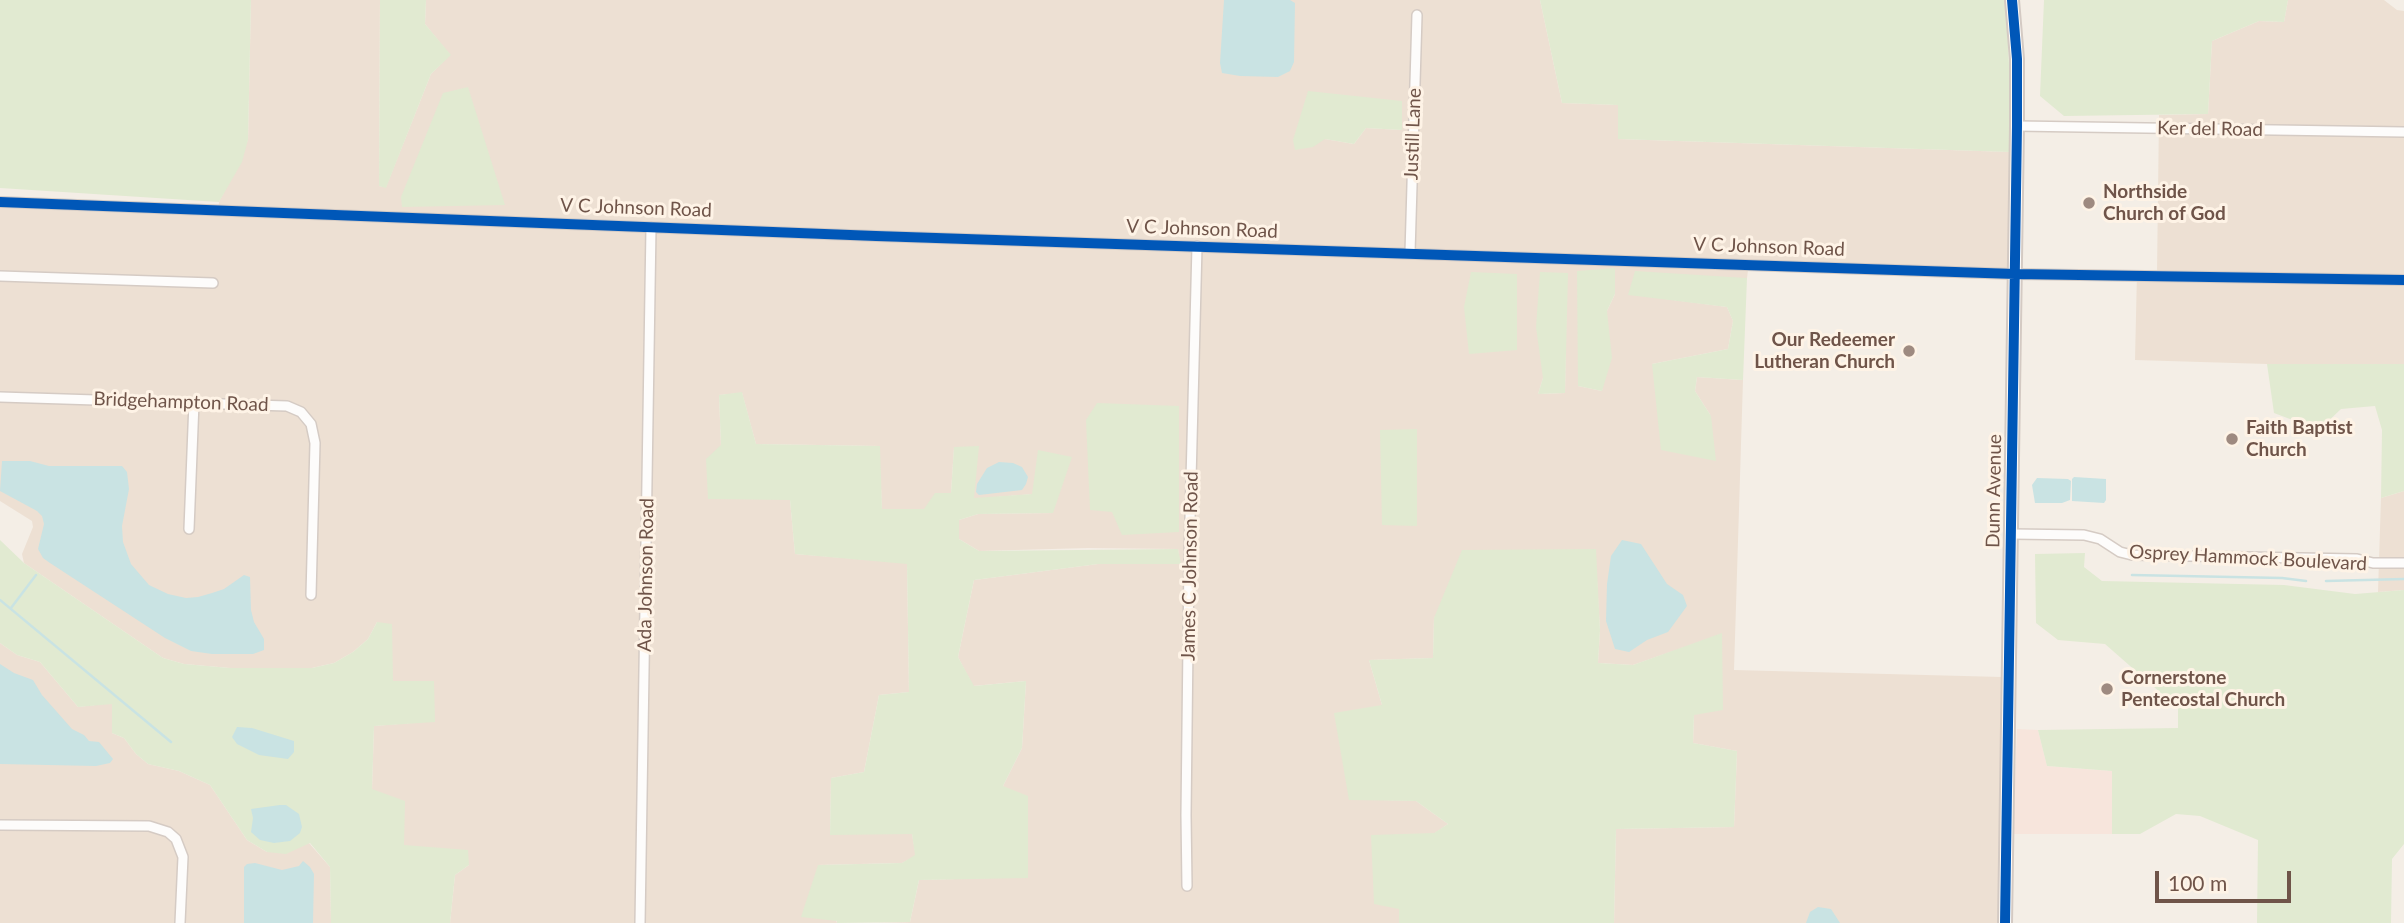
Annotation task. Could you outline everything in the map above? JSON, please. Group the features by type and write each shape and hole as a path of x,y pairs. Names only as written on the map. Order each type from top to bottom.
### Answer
{"main road":[{"name":"Dunn Avenue","path":"2012,0 2017,59"},
{"name":"Dunn Avenue","path":"2005,923 2018,0"}],"street":[{"name":"Justill Lane","path":"1410,253 1417,15"},
{"name":"Ker del Road","path":"2017,125 2404,132"},
{"name":"V C Johnson Road","path":"0,202 2015,274 2404,280"},
{"name":"Ada Johnson Road","path":"640,923 651,226"},
{"name":"James C Johnson Road","path":"1187,886 1189,558 1197,246"},
{"path":"0,276 213,283"},
{"name":"Bridgehampton Road","path":"0,397 287,405 301,412 311,424 315,443 311,595"},
{"path":"189,529 194,402"},
{"name":"Osprey Hammock Boulevard","path":"2012,534 2084,535 2100,539 2120,552 2132,555 2357,559 2372,563 2404,563"},
{"path":"0,825 149,826 168,832 181,848 183,857 180,923"}],"shaded area":[{"path":"251,0 380,0 379,186 386,187 431,74 450,55 425,24 426,0 1540,0 1562,103 1619,105 1618,139 2010,152 2009,280 1748,270 1747,278 1628,294 1727,307 1733,321 1728,349 1652,364 1711,416 1695,391 1697,377 1743,380 1734,670 2002,677 1998,923 1614,923 1616,829 1734,827 1737,751 1693,743 1694,715 1722,634 1633,665 1598,663 1600,630 1595,549 1434,618 1433,658 1369,660 1382,705 1349,799 1416,801 1448,824 1435,833 1399,908 1399,923 876,923 910,922 919,880 1028,877 1003,786 1022,748 1026,681 973,686 958,657 974,580 1098,564 1180,564 1178,549 979,551 959,539 959,520 978,514 1053,513 1033,494 973,499 954,448 951,493 925,509 882,509 879,446 756,444 742,393 719,395 721,446 790,500 795,554 907,563 909,692 879,695 864,772 831,778 830,834 912,834 916,856 902,863 818,865 837,923 450,923 455,875 469,865 404,846 372,789 374,726 435,721 393,682 377,622 368,639 353,652 334,663 312,668 230,668 184,664 163,658 24,563 22,554 33,527 32,521 0,501 0,208 218,216 219,202 248,140","holes":["1402,101 1402,130 1366,128 1354,144 1325,139","1615,268 1615,294 1607,311 1602,391 1578,386","1567,273 1565,393 1538,394"]},
{"path":"2288,0 2384,0 2397,10 2404,11 2404,364 2135,360 2137,272 2157,272 2159,115 2208,114 2212,41 2259,21 2284,22"},
{"path":"2404,491 2404,590 2378,592 2381,498"},
{"path":"0,643 17,655 40,662 78,707 112,703 112,733 124,738 148,764 179,771 210,785 247,840 267,852 309,843 330,867 331,923 0,923"},
{"path":"2017,729 2038,730 2047,766 2112,771 2112,834 2013,834"}],"green space":[{"path":"0,0 251,0 248,140 242,162 219,202 0,188"},
{"path":"380,0 426,0 425,24 451,55 431,74 386,188 379,186"},
{"path":"1540,0 2006,0 2010,152 1618,139 1618,105 1562,103"},
{"path":"2044,0 2288,0 2284,22 2259,21 2212,41 2208,114 2064,116 2040,96"},
{"path":"468,87 505,205 402,207 401,197 443,93"},
{"path":"1308,91 1402,101 1402,130 1366,128 1354,144 1325,139 1313,147 1295,150 1293,140"},
{"path":"1615,268 1615,294 1607,311 1612,358 1602,391 1578,386 1577,271"},
{"path":"1635,271 1747,278 1743,380 1697,377 1695,391 1711,416 1716,461 1661,450 1652,364 1728,349 1733,321 1727,307 1628,295"},
{"path":"1471,272 1517,274 1517,350 1469,354 1464,307"},
{"path":"1540,272 1568,273 1565,393 1538,394 1543,378 1536,327"},
{"path":"2267,364 2404,364 2404,491 2381,498 2382,430 2375,406 2341,409 2319,430 2274,413"},
{"path":"742,392 756,444 880,446 882,509 924,509 935,493 951,493 954,447 979,446 974,498 1032,494 1038,450 1072,457 1053,513 978,514 959,520 959,539 979,551 1178,549 1181,564 1098,564 974,580 958,657 974,686 1026,681 1022,748 1003,786 1028,796 1028,878 919,880 910,922 837,923 801,917 818,865 902,863 915,855 912,834 830,835 831,778 864,772 879,695 909,692 907,564 795,554 790,500 708,499 706,459 721,445 719,395"},
{"path":"1097,403 1179,406 1179,532 1122,535 1112,512 1090,510 1086,420"},
{"path":"1417,429 1417,526 1382,525 1380,430"},
{"path":"0,540 24,563 163,658 184,664 230,668 312,668 334,663 353,652 368,639 377,622 392,624 393,681 434,681 435,722 374,726 372,789 405,801 404,845 468,850 469,865 455,875 450,923 331,923 330,867 310,843 286,854 267,852 247,840 210,785 179,771 148,764 124,738 112,733 112,704 78,707 40,662 17,655 0,643"},
{"path":"1596,549 1600,630 1598,663 1633,665 1722,633 1723,710 1694,715 1693,743 1737,751 1734,827 1616,829 1614,923 1399,923 1399,909 1374,904 1371,835 1434,833 1448,824 1416,801 1349,800 1334,713 1382,705 1369,660 1433,658 1434,618 1462,550"},
{"path":"2085,553 2084,567 2102,581 2284,585 2355,594 2404,590 2404,844 2392,859 2391,923 2257,923 2258,840 2200,816 2176,814 2140,834 2112,834 2112,771 2047,766 2038,730 2178,728 2178,708 2105,644 2058,640 2036,623 2035,554"}],"water":[{"path":"1224,0 1290,0 1295,3 1294,62 1290,71 1278,77 1222,73 1220,63"},
{"path":"2,461 30,461 49,466 122,466 127,472 129,489 122,526 123,542 131,564 149,585 168,594 186,598 224,589 244,575 250,577 251,610 254,622 264,639 264,650 253,654 191,651 165,638 43,558 38,549 44,524 42,516 0,491"},
{"path":"999,462 1022,467 1028,477 1026,484 1022,490 979,495 976,492 977,484 987,468"},
{"path":"2074,477 2106,479 2104,503 2072,501"},
{"path":"2037,478 2071,481 2070,500 2062,503 2035,503 2032,485"},
{"path":"1622,540 1641,544 1667,584 1683,595 1687,606 1668,632 1647,640 1629,652 1615,649 1606,621 1611,556"},
{"path":"0,664 33,680 42,695 72,729 89,741 99,742 113,759 110,763 96,766 0,764"},
{"path":"237,727 252,728 294,741 294,752 288,759 259,755 237,744 232,737"},
{"path":"286,805 299,814 302,827 300,833 290,841 274,843 260,840 251,832 251,809"},
{"path":"303,861 314,874 313,923 244,923 244,867 255,863 282,870 299,866"},
{"path":"1818,907 1831,909 1840,923 1806,923 1810,912"}],"waterway":[{"path":"11,608 36,575"},
{"path":"2132,575 2282,578 2306,581"},
{"path":"2326,581 2404,579"},
{"path":"0,600 171,742"}],"cycle path":[{"path":"2005,923 2017,126 2017,59 2012,0"},
{"path":"0,202 876,236 2015,274 2404,280"}],"place":[{"name":"Northside Church of God","path":"2089,203"},
{"name":"Our Redeemer Lutheran Church","path":"1909,351"},
{"name":"Faith Baptist Church","path":"2232,439"},
{"name":"Cornerstone Pentecostal Church","path":"2107,689"}]}
